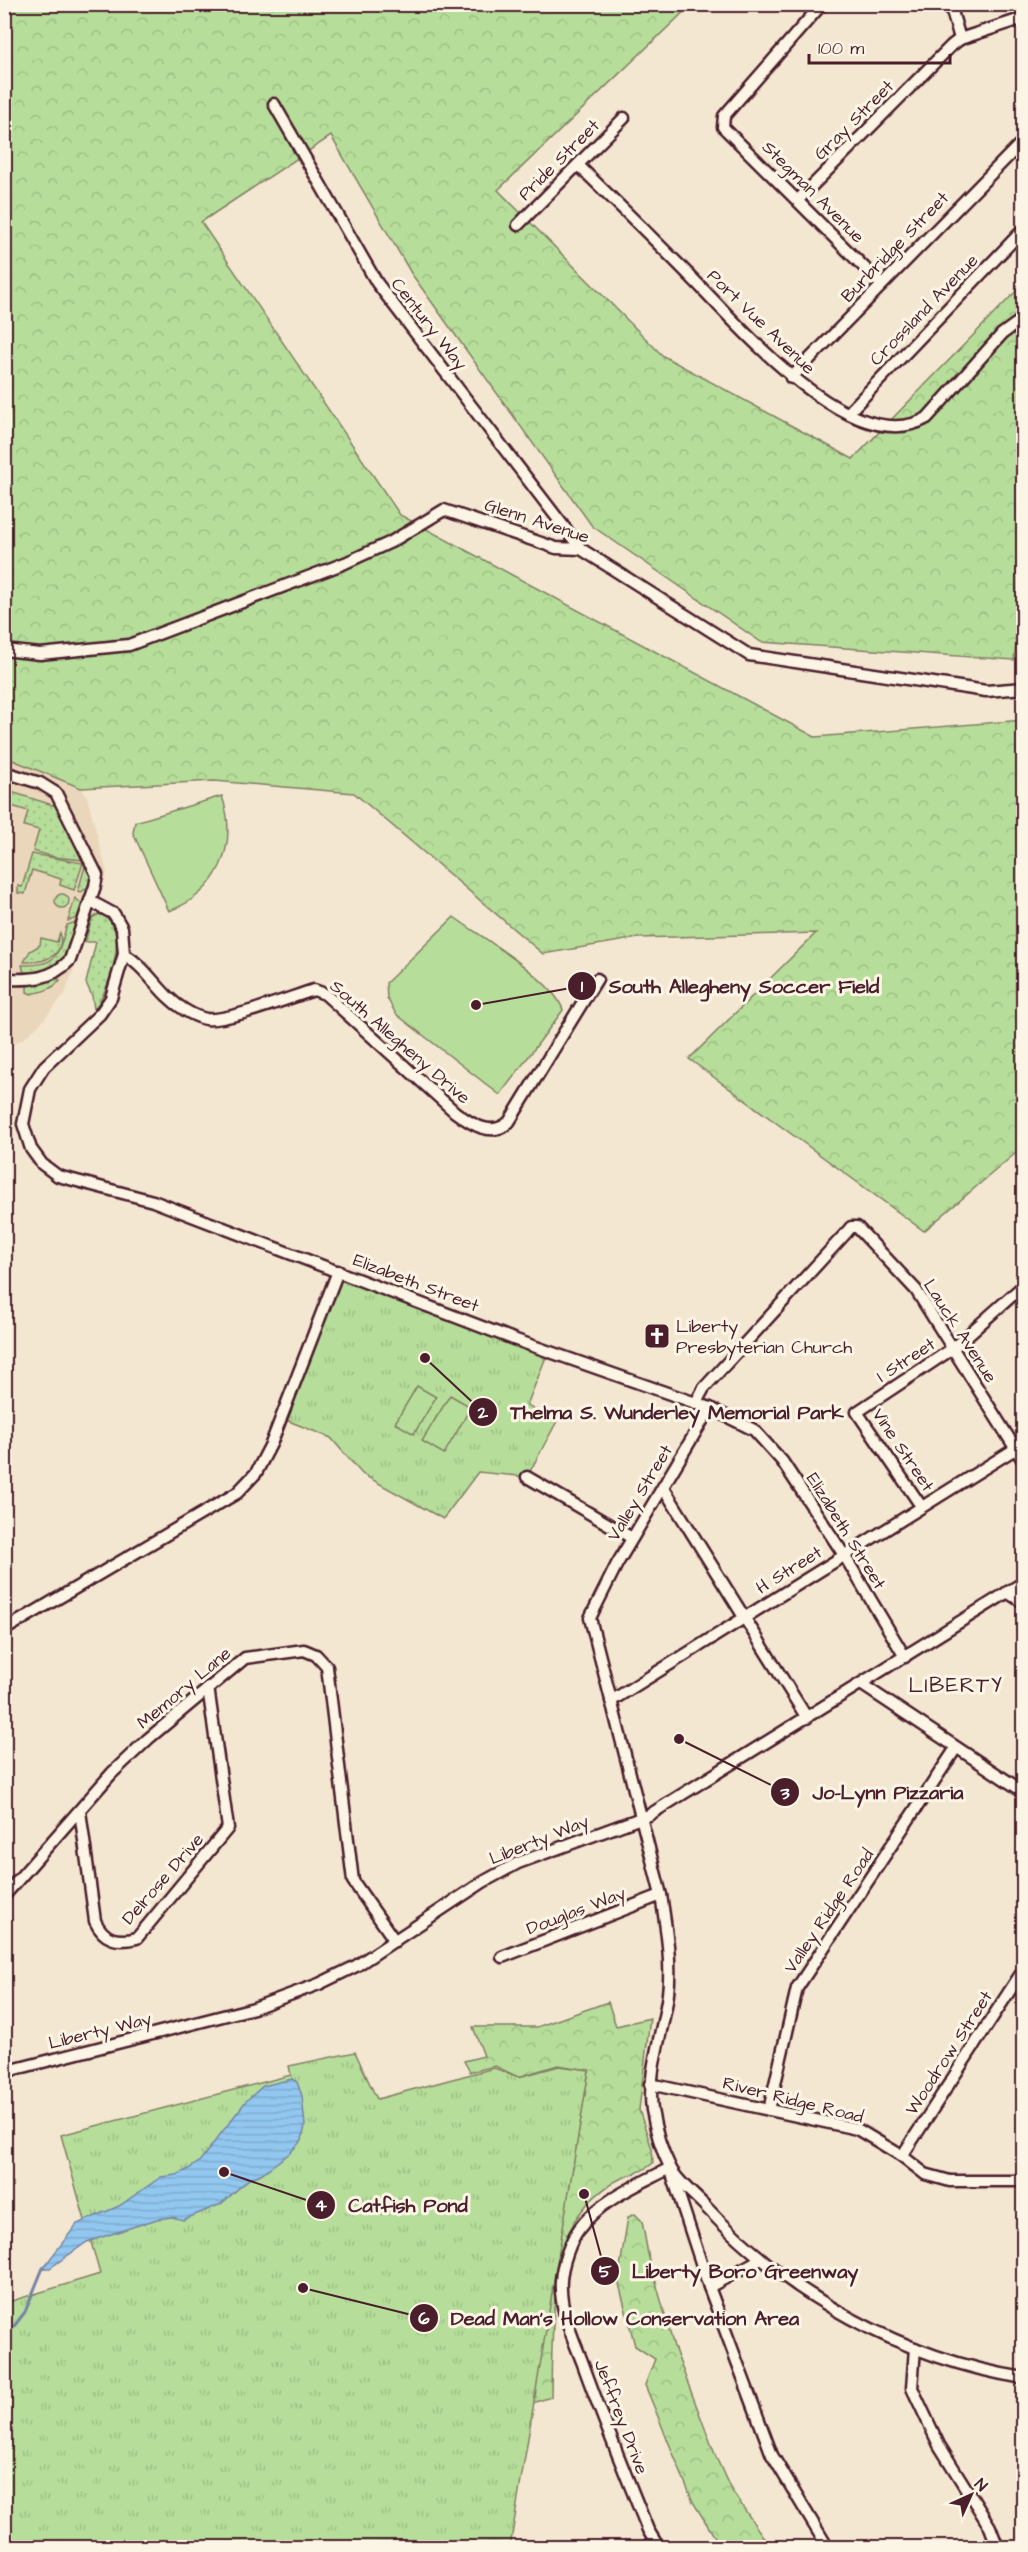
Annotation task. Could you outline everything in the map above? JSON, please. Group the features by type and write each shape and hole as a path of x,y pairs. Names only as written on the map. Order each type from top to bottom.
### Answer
{"street":[{"name":"Stegman Avenue","path":"822,4 724,116 722,123 723,127 881,284"},
{"path":"950,4 960,39 1023,18"},
{"name":"Gray Street","path":"798,200 960,39"},
{"name":"Century Way","path":"274,104 377,283 581,549"},
{"name":"Pride Street","path":"518,225 624,118"},
{"name":"Burbridge Street","path":"791,378 1023,140"},
{"name":"Port Vue Avenue","path":"578,165 791,378 848,413 879,424 916,424 927,418 1002,334 1023,318"},
{"name":"Crossland Avenue","path":"848,413 1023,229"},
{"name":"Glenn Avenue","path":"4,650 40,654 129,645 392,543 444,510 556,548 581,549 749,655 986,691 1023,688"},
{"path":"4,772 40,783 56,793 97,875 76,946 62,969 40,979 4,979"},
{"path":"90,901 114,914 122,928 124,954"},
{"name":"South Allegheny Drive","path":"124,954 137,962 166,995 185,1010 208,1019 314,990 325,994 455,1112 472,1125 492,1130 503,1128 509,1122 597,979"},
{"name":"Elizabeth Street","path":"124,954 111,998 106,1006 44,1067 30,1089 23,1124 31,1149 42,1164 58,1176 77,1183 153,1200 516,1340 710,1408 747,1426 765,1440 782,1461 844,1555 905,1657"},
{"name":"Lauck Avenue","path":"695,1404 704,1388 851,1227 857,1227 915,1290 1023,1462"},
{"path":"4,1630 237,1493 256,1473 271,1444 338,1271"},
{"name":"I Street","path":"857,1412 952,1349 1023,1285"},
{"name":"Valley Street","path":"710,1408 617,1564 590,1618 661,1895 669,1942 668,1992 650,2084 653,2113 709,2287 772,2455 828,2547"},
{"name":"Vine Street","path":"857,1412 921,1506"},
{"name":"H Street","path":"611,1701 1016,1449"},
{"path":"527,1478 632,1538"},
{"path":"663,1487 807,1718"},
{"name":"Liberty Way","path":"4,2072 264,2005 356,1966 483,1882 518,1863 641,1818 807,1718 1023,1582"},
{"path":"1007,1592 1023,1603"},
{"name":"Memory Lane","path":"8,1893 112,1773 208,1687 239,1662 254,1654 304,1650 316,1655 327,1667 353,1881 395,1941"},
{"path":"861,1684 1023,1792"},
{"name":"Delrose Drive","path":"80,1811 95,1921 99,1929 111,1940 124,1941 137,1938 228,1828 208,1687"},
{"name":"Valley Ridge Road","path":"769,2110 797,1988 956,1748"},
{"name":"Douglas Way","path":"502,1957 661,1895"},
{"name":"Woodrow Street","path":"902,2156 1023,1969"},
{"name":"River Ridge Road","path":"650,2084 857,2129 902,2156 925,2174 950,2181 1023,2181"},
{"path":"670,2168 714,2215 761,2259 833,2308 915,2348 956,2362 1023,2378"},
{"name":"Jeffrey Drive","path":"659,2547 648,2530 602,2418 566,2318 561,2280 570,2246 579,2229 591,2216 619,2195 670,2168"},
{"path":"709,2287 761,2259"},
{"path":"915,2348 912,2388 939,2445 990,2527 998,2547"}],"shaded area":[{"path":"5,757 81,788 87,796 107,873 65,994 40,1024 23,1039 6,1048"}],"green space":[{"path":"4,5 691,5 498,190 663,356 853,459 1023,284 1024,582 1014,660 761,642 592,526 411,273 331,136 201,222 400,515 815,737 1023,720 1023,1147 924,1231 689,1059 816,933 638,938 543,954 354,793 215,781 81,788 5,757"},
{"path":"5,790 56,806 84,860 54,857 33,851 39,830 24,826 28,811 5,804"},
{"path":"222,796 227,815 228,833 226,850 220,866 212,880 200,892 186,903 169,911 133,833 135,822"},
{"path":"32,854 83,863 74,890 60,885 61,879 32,870 25,894 18,893 18,886 22,887"},
{"path":"86,863 92,874 91,885 81,892 78,891"},
{"path":"59,894 65,894 69,901 65,908 59,908 55,904 55,898"},
{"path":"75,898 82,904 78,918 68,921"},
{"path":"99,914 109,920 115,930 116,944 111,974 94,1009 92,996 86,983 96,942 85,942 92,918"},
{"path":"454,917 532,973 557,998 563,1010 500,1095 396,1014 387,998 386,983"},
{"path":"79,921 66,957 51,970 24,973 22,965 43,964 54,957 58,952 67,925"},
{"path":"60,932 59,947 52,956 39,961 24,962 30,951 40,945 41,938 57,942"},
{"path":"56,978 60,980 51,988 31,994 27,992 27,985"},
{"path":"338,1271 548,1352 527,1405 557,1421 527,1477 478,1472 443,1519 362,1474 331,1438 281,1418"},
{"path":"417,1386 436,1397 414,1434 395,1423"},
{"path":"450,1395 471,1407 444,1454 422,1441"},
{"path":"608,2002 616,2026 650,2018 639,2110 652,2149 653,2163 606,2188 587,2204 573,2225 559,2271 555,2298 551,2397 533,2403 589,2070 558,2065 518,2077 495,2066 470,2072 464,2061 484,2056 473,2027 537,2027"},
{"path":"355,2052 377,2099 494,2068 519,2077 559,2066 589,2070 510,2547 5,2548 5,2303 100,2274 61,2135 291,2075 289,2066"},
{"path":"635,2214 642,2221 648,2254 674,2347 716,2457 730,2488 770,2547 721,2547 693,2502 645,2385 655,2359 635,2346 618,2280 628,2217"}],"water":[{"path":"292,2079 297,2082 302,2096 305,2126 302,2140 290,2153 261,2174 249,2179 221,2204 183,2220 172,2217 157,2219 87,2242 50,2268 43,2268 77,2224 119,2206 161,2177 177,2175 199,2162 246,2101 263,2086"}],"waterway":[{"path":"4,2339 25,2312 43,2268"}],"place":[{"name":"South Allegheny Soccer Field","path":"476,1005"},
{"name":"Liberty Presbyterian Church","path":"657,1336"},
{"name":"Thelma S. Wunderley Memorial Park","path":"425,1358"},
{"name":"Jo-Lynn Pizzaria","path":"679,1739"},
{"name":"Catfish Pond","path":"224,2172"},
{"name":"Liberty Boro Greenway","path":"584,2194"},
{"name":"Dead Man's Hollow Conservation Area","path":"303,2288"}],"district":[{"name":"LIBERTY","path":"956,1685"}]}
